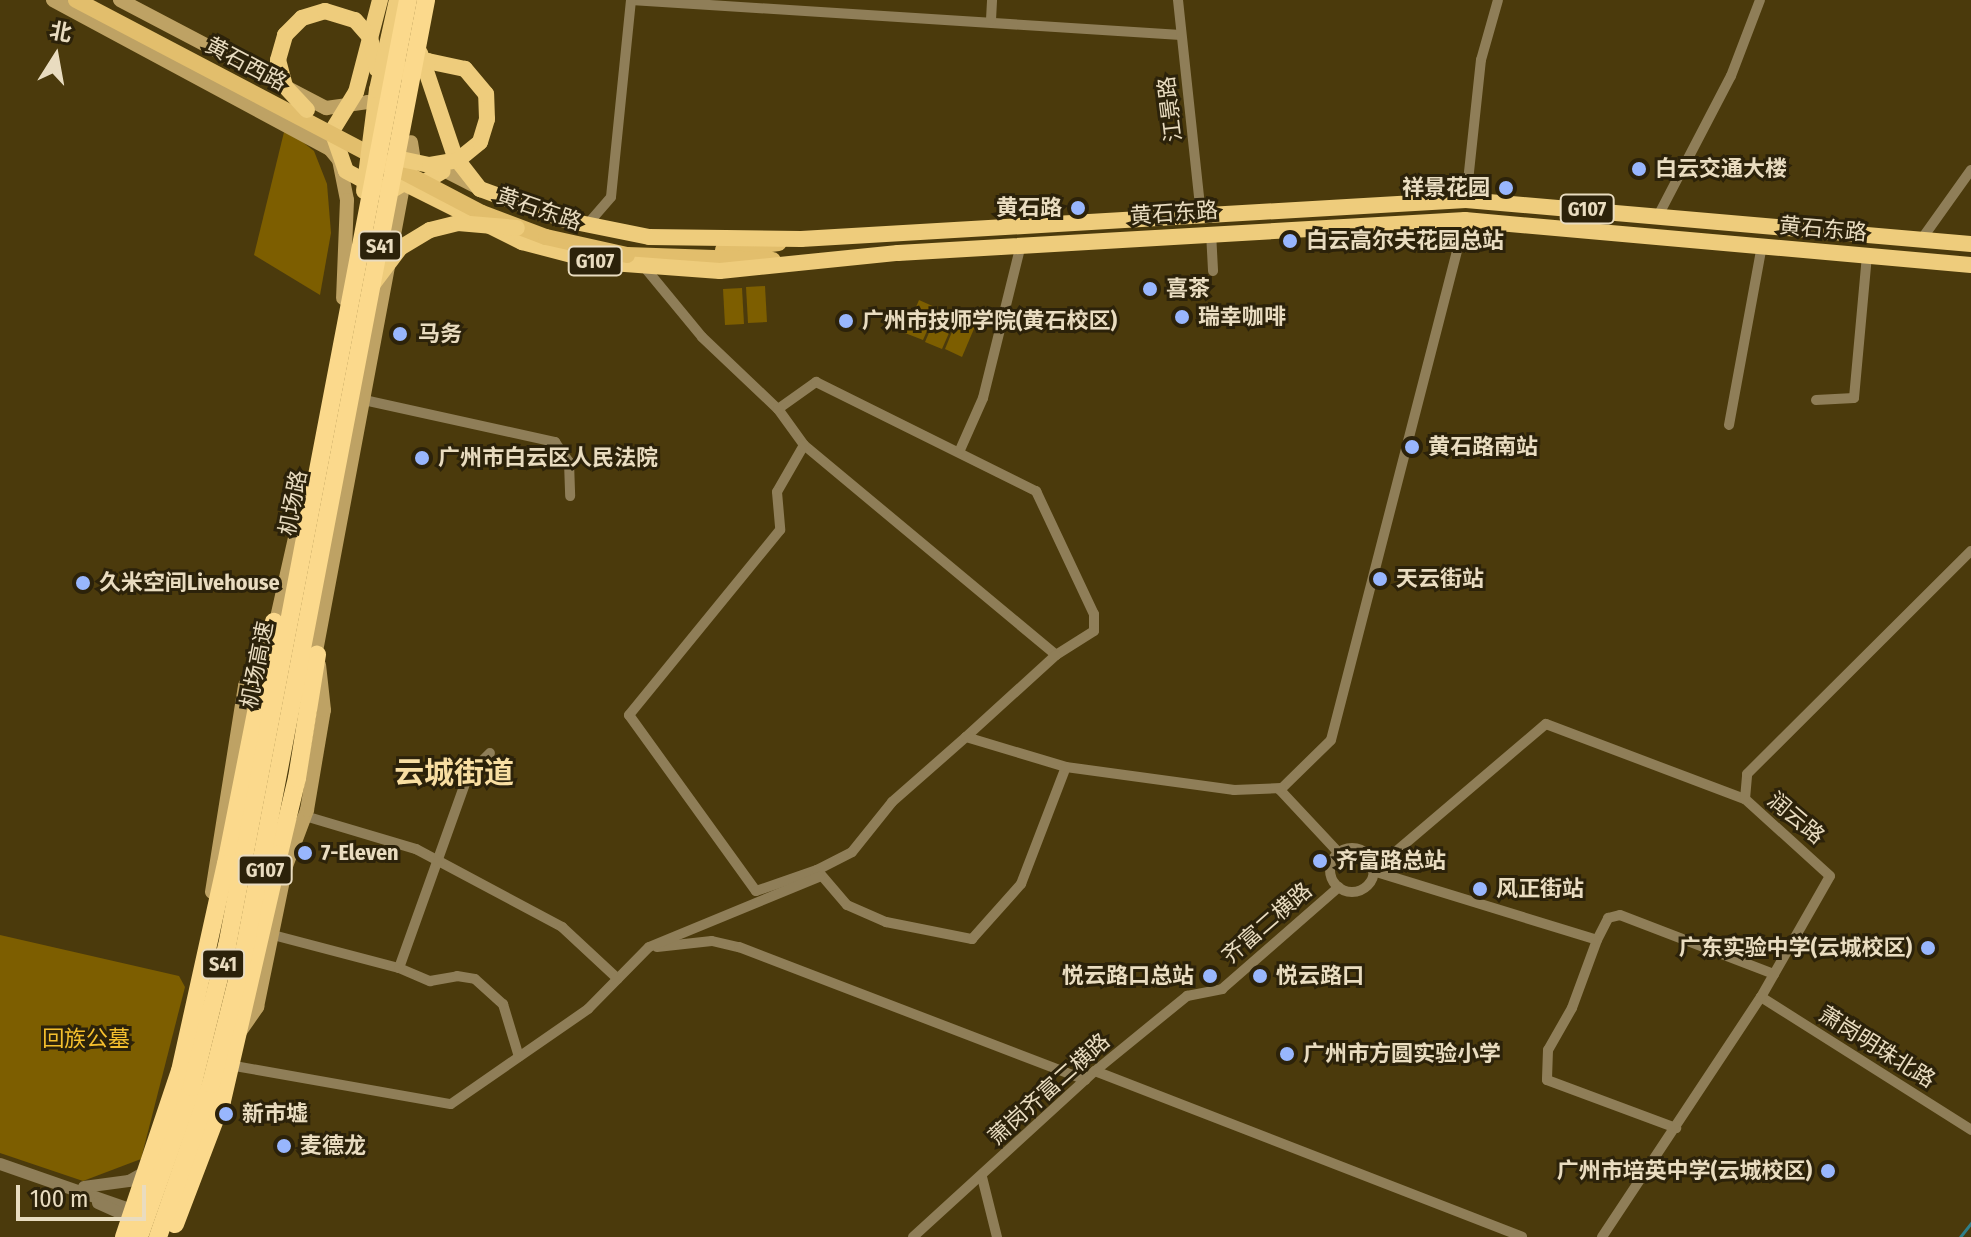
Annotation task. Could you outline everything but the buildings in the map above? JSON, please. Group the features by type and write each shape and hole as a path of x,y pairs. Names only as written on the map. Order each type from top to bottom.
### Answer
{"highway":[{"path":"339,160 332,131 349,105 380,0"},
{"name":"机场路","path":"328,471 397,0"},
{"name":"机场路","path":"165,1236 229,1040 297,699 303,607 328,471 368,292 385,90 410,0"},
{"name":"机场高速","path":"138,1227 192,1087 227,946 410,0"},
{"path":"426,0 418,42 455,157 480,189 469,198 472,218"},
{"name":"机场高速","path":"165,1236 211,1084 243,957 426,0"},
{"path":"307,110 285,86 278,60 290,28 313,14 341,14 366,30 385,90 417,64 443,61 473,76 488,104 480,142 458,160 400,170"},
{"path":"372,30 389,47 418,42"},
{"name":"G107","path":"339,160 369,185 394,189 400,170 429,196 539,247 646,269 720,271 801,261"},
{"path":"429,196 428,180 443,171"},
{"name":"G107","path":"480,189 586,226 669,239 801,239"},
{"name":"黄石东路","path":"801,239 1466,200 1971,244"},
{"name":"黄石东路","path":"801,261 1211,232 1465,220 1971,265"},
{"path":"368,292 394,254 430,230 458,223 517,228"},
{"name":"机场路","path":"138,1227 165,1157 211,1001 274,689 303,607"},
{"path":"124,1237 180,1071 226,864 274,622"},
{"path":"165,1236 201,1165 222,1101 297,778 317,655"}],"main road":[{"path":"53,0 274,115 322,143 339,160 348,233 341,308 274,622 274,689"},
{"name":"黄石西路","path":"76,0 400,170"},
{"name":"黄石西路","path":"97,0 307,110 400,170"},
{"path":"120,0 332,109 377,103 402,120 411,142 423,159 480,189"},
{"path":"402,120 418,42"},
{"path":"274,115 289,89"},
{"path":"297,699 317,655 380,313 400,170 414,161 411,142"},
{"name":"黄石东路","path":"400,170 517,228 627,250 801,261"},
{"name":"黄石东路","path":"400,170 518,217 627,250 708,250 801,239"},
{"path":"341,308 354,303 380,313"},
{"path":"229,1040 257,1007 286,866 305,816 324,710 317,655 303,607"},
{"path":"211,1001 201,953 232,755 249,669 274,622"}],"street":[{"path":"586,226 611,197 631,0 803,6 1181,35"},
{"path":"991,20 992,0"},
{"name":"江景路","path":"1178,0 1201,214"},
{"path":"1466,200 1481,60 1498,0"},
{"path":"1658,216 1731,76 1760,0"},
{"path":"1921,240 1971,170"},
{"path":"966,737 1066,767 1234,790 1281,788 1331,740 1465,220"},
{"path":"1211,232 1213,271"},
{"path":"960,450 983,398 1021,245"},
{"path":"1729,425 1762,246"},
{"path":"1816,400 1854,398 1867,255"},
{"path":"646,269 712,347 778,409 804,445 1056,655"},
{"path":"223,1063 441,1106 588,1009 649,947 818,874 852,852 892,802 1056,655 1094,631 1094,614 1036,491 960,450 816,382 778,409"},
{"path":"364,400 555,442 569,462 570,496"},
{"path":"804,445 777,492 780,530 629,715 756,891 818,874"},
{"name":"润云路","path":"1602,1237 1761,997 1830,876 1745,799 1747,774 1971,551"},
{"path":"1338,852 1330,869 1339,887 1364,888 1373,871 1546,724 1745,799"},
{"path":"399,968 468,775 490,753"},
{"path":"818,874 847,905 886,922 972,939 1021,884 1066,767"},
{"path":"1281,788 1338,852"},
{"path":"305,816 416,849 562,927 618,979"},
{"path":"1338,852 1359,849 1369,856 1373,871"},
{"path":"1373,871 1597,940"},
{"name":"齐富二横路","path":"1222,989 1339,887"},
{"path":"1676,1128 1547,1080 1548,1050 1572,1008 1608,918 1620,915 1774,974"},
{"path":"273,935 399,968 430,981 457,976 475,979 503,1004 519,1057"},
{"path":"649,947 712,941 739,947 1085,1080"},
{"name":"萧岗齐富二横路","path":"913,1237 1095,1071 1187,996 1222,989"},
{"name":"萧岗明珠北路","path":"1761,997 1971,1130"},
{"path":"1095,1071 1522,1237"},
{"path":"76,1187 129,1181 165,1157"},
{"path":"0,1164 76,1187 138,1227"},
{"path":"0,1171 165,1236"},
{"path":"982,1177 997,1237"}],"green space":[{"path":"285,128 314,151 327,184 331,233 320,295 254,255"},
{"path":"765,286 767,322 748,323 746,287"},
{"path":"742,288 744,324 725,325 723,289"},
{"path":"919,300 937,308 923,340 905,333"},
{"path":"939,309 956,317 942,349 925,342"},
{"path":"958,317 976,324 962,357 945,349"},
{"name":"回族公墓","path":"0,935 179,976 185,987 141,1159 83,1181 0,1153"}],"waterway":[{"path":"1960,1237 1971,1223"}],"place":[{"name":"白云交通大楼","path":"1639,169"},
{"name":"祥景花园","path":"1506,188"},
{"name":"黄石路","path":"1078,208"},
{"name":"白云高尔夫花园总站","path":"1290,241"},
{"name":"喜茶","path":"1150,289"},
{"name":"瑞幸咖啡","path":"1182,317"},
{"name":"广州市技师学院(黄石校区)","path":"846,321"},
{"name":"马务","path":"400,334"},
{"name":"黄石路南站","path":"1412,447"},
{"name":"广州市白云区人民法院","path":"422,458"},
{"name":"天云街站","path":"1380,579"},
{"name":"久米空间Livehouse","path":"83,583"},
{"name":"7-Eleven","path":"305,853"},
{"name":"齐富路总站","path":"1320,861"},
{"name":"风正街站","path":"1480,889"},
{"name":"广东实验中学(云城校区)","path":"1928,948"},
{"name":"悦云路口总站","path":"1210,976"},
{"name":"悦云路口","path":"1260,976"},
{"name":"广州市方圆实验小学","path":"1287,1054"},
{"name":"新市墟","path":"226,1114"},
{"name":"麦德龙","path":"284,1146"},
{"name":"广州市培英中学(云城校区)","path":"1828,1171"}],"district":[{"name":"云城街道","path":"454,773"}]}
